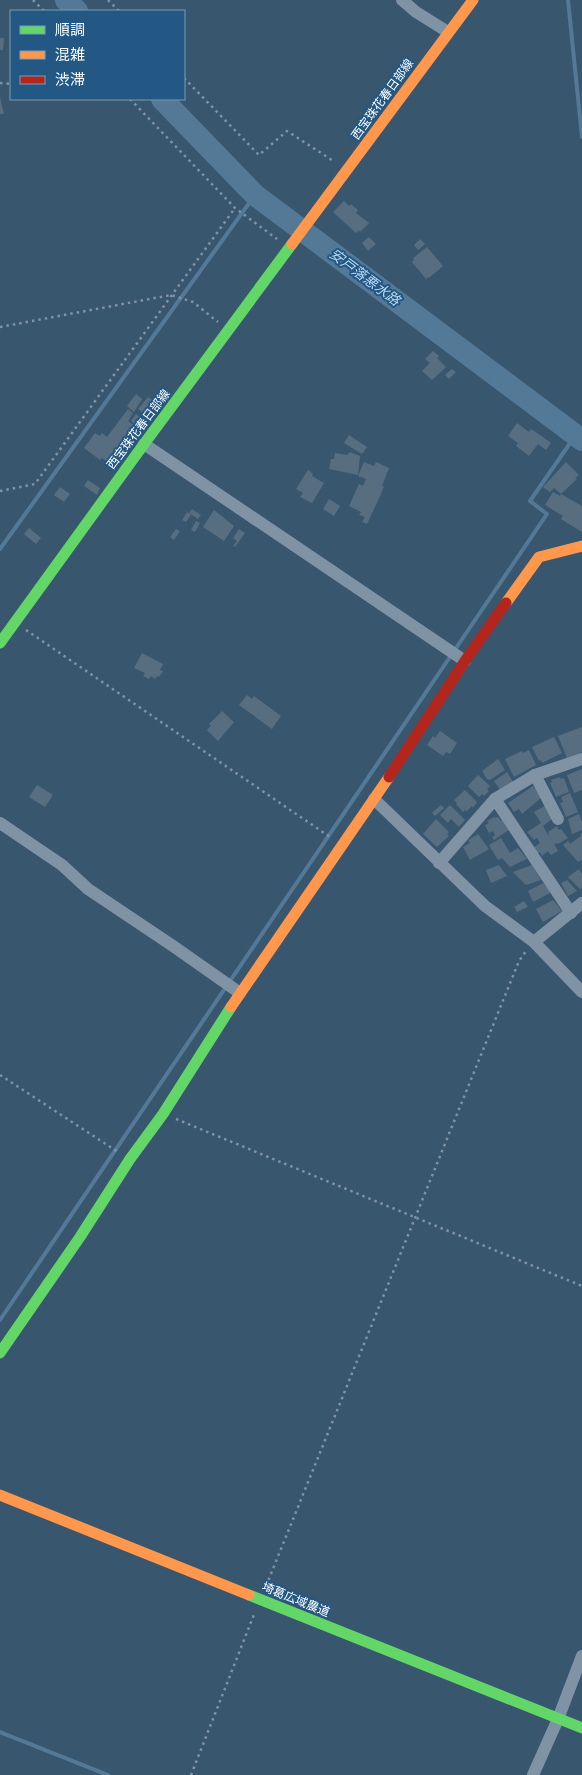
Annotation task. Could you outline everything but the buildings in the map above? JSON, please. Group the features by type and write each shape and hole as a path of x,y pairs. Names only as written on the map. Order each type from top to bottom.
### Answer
{"street":[{"path":"402,0 416,12 448,32"},
{"name":"西宝珠花春日部線","path":"0,643 144,444 473,0"},
{"path":"144,444 465,661"},
{"path":"0,1353 130,1159 163,1114 240,993 374,799 465,661 539,557 582,546"},
{"path":"439,864 494,799 535,776 582,758"},
{"path":"535,776 558,819"},
{"path":"374,799 439,864 485,906 534,942 582,992"},
{"path":"494,799 571,912"},
{"path":"0,823 62,865 88,889 240,993"},
{"path":"534,942 582,904"},
{"name":"埼葛広域農道","path":"0,1495 582,1728"},
{"path":"533,1775 558,1719 582,1656"}],"path":[{"path":"33,0 43,10"},
{"path":"108,0 118,10"},
{"path":"185,79 259,155 287,131 347,170"},
{"path":"131,100 235,208 289,248"},
{"path":"0,491 35,484 235,208"},
{"path":"0,327 171,295 193,302 229,330"},
{"path":"14,623 342,846"},
{"path":"190,1775 519,961 534,942"},
{"path":"0,1075 130,1159"},
{"path":"163,1114 582,1286"}],"waterway":[{"name":"安戸落悪水路","path":"66,0 76,10"},
{"path":"568,0 582,137"},
{"name":"安戸落悪水路","path":"163,100 255,195 582,440"},
{"path":"0,549 255,195"},
{"path":"0,1320 547,514 530,501 575,436"},
{"path":"0,1732 108,1775"}],"traffic: fast":[{"path":"0,643 292,244"},
{"path":"0,1353 80,1237 130,1159 163,1114 231,1007"},
{"path":"249,1595 582,1728"}],"traffic: slow":[{"path":"292,244 473,0"},
{"path":"506,603 539,557 582,546"},
{"path":"231,1007 389,777"},
{"path":"0,1495 249,1595"}],"traffic: jam":[{"path":"389,777 465,661 506,603"}]}
